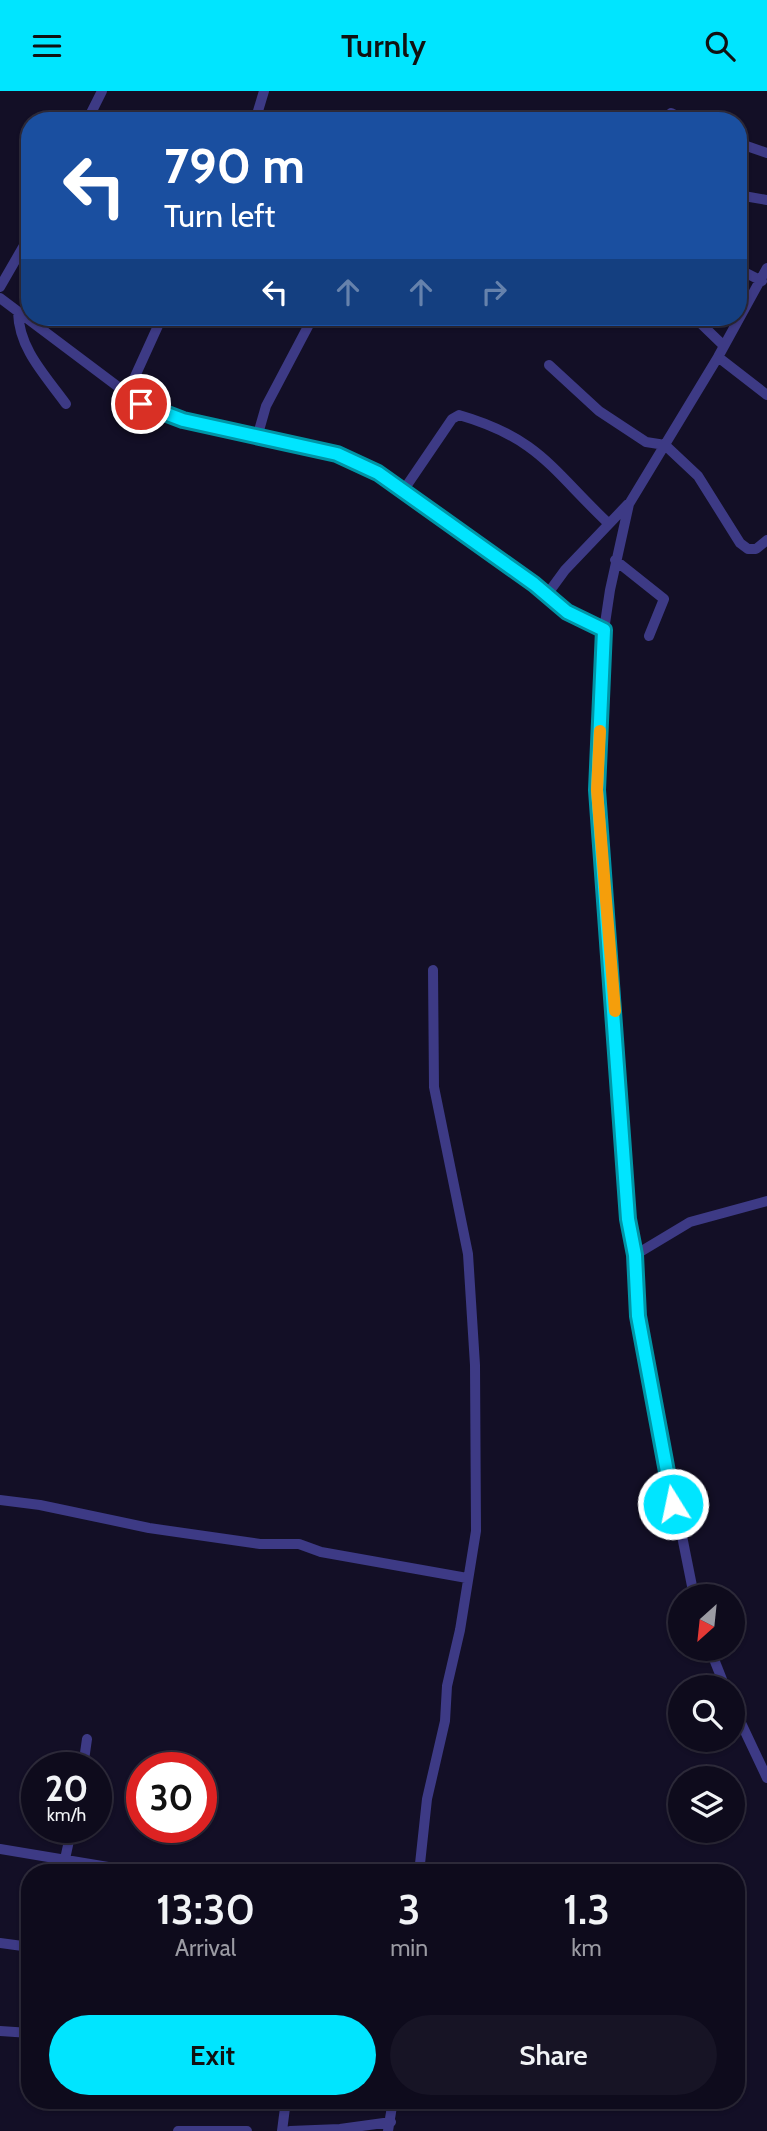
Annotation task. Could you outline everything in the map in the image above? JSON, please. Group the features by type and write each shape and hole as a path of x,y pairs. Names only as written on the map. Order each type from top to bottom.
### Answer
{"street":[{"path":"92,112 102,91"},
{"path":"258,112 264,91"},
{"path":"747,146 767,153"},
{"path":"747,197 767,200"},
{"path":"0,286 21,250"},
{"path":"747,307 767,268"},
{"path":"747,274 762,281"},
{"path":"0,298 21,314"},
{"path":"18,312 19,331 26,348 66,404"},
{"path":"37,326 141,404 183,420 258,434 337,454 378,473 582,622 604,630"},
{"path":"127,394 158,326"},
{"path":"258,434 266,406 308,326"},
{"path":"703,326 724,346"},
{"path":"546,596 608,523 629,504 736,326"},
{"path":"718,357 767,395"},
{"path":"549,365 599,411 646,442 665,445 698,476 740,543 756,549 767,540"},
{"path":"403,491 452,419 459,415 498,428 539,452 608,523"},
{"path":"629,504 615,559 604,630 597,790 628,1219 635,1255 638,1316 692,1584"},
{"path":"615,559 664,599 649,636"},
{"path":"420,1864 426,1799 445,1721 447,1686 460,1630 476,1531 475,1365 468,1254 434,1087 433,969"},
{"path":"635,1255 690,1222 767,1201"},
{"path":"0,1500 40,1505 149,1528 260,1545 299,1544 321,1552 467,1578"},
{"path":"745,1731 767,1778"},
{"path":"85,1752 87,1739"},
{"path":"65,1859 68,1843"},
{"path":"2,1850 93,1864"},
{"path":"0,1943 21,1946"},
{"path":"0,2031 21,2032"},
{"path":"282,2131 285,2109"},
{"path":"290,2131 390,2126"},
{"path":"178,2131 247,2131"}],"slow traffic":[{"path":"600,731 597,790 615,1011"}],"route":[{"path":"141,404 183,420 258,434 337,454 378,473 534,584 567,612 582,622 604,630 597,790 615,1007 628,1219 635,1255 638,1316 673,1504"}]}
